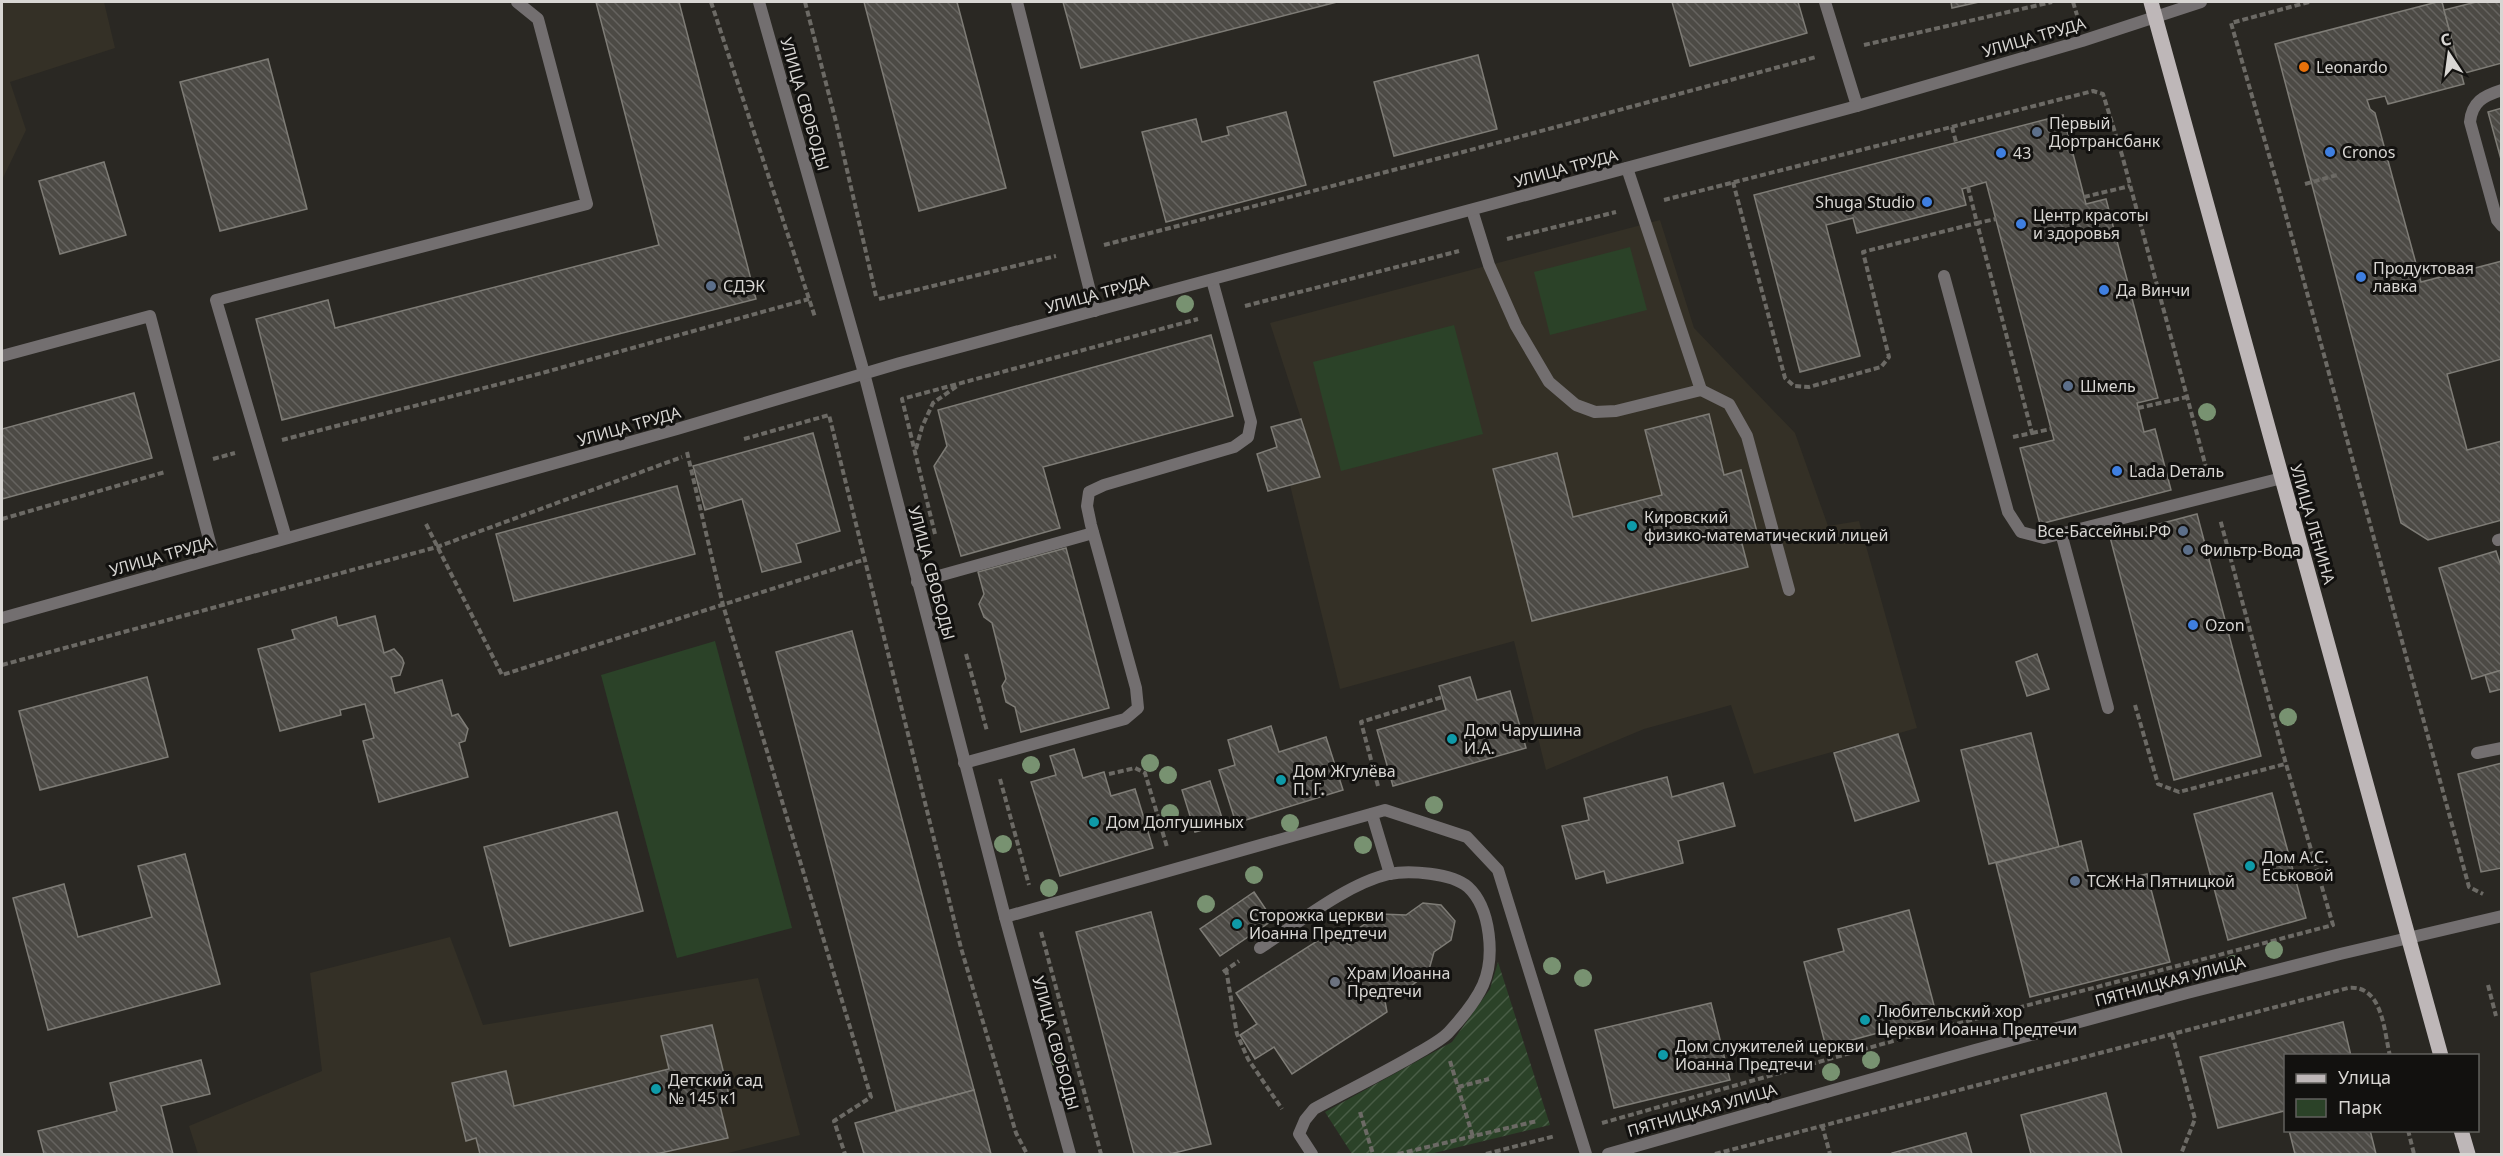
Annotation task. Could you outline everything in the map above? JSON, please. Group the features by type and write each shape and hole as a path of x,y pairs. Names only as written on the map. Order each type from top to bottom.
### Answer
{"main road":[{"name":"УЛИЦА ЛЕНИНА","path":"2151,2 2440,1054"},
{"path":"2461,1132 2468,1155"}],"street":[{"path":"286,538 216,300 587,204 538,19 517,2"},
{"name":"УЛИЦА СВОБОДЫ","path":"759,2 864,373 964,763 1070,1155"},
{"path":"1017,2 1095,311"},
{"path":"1825,2 1857,106"},
{"name":"УЛИЦА ТРУДА","path":"2,618 677,429 828,386 864,373 1857,106 2082,41 2201,2"},
{"path":"2502,90 2484,96 2472,108 2470,122 2497,220 2502,226"},
{"path":"1627,168 1701,390"},
{"path":"1472,210 1481,246 1516,326 1549,382 1576,405 1595,412 1616,411 1701,390 1729,404 1747,436 1789,590"},
{"path":"1944,276 2008,512 2021,532 2044,538 2282,478"},
{"path":"964,763 1125,719 1138,708 1136,688 1087,507 1089,492 1104,485 1234,447 1248,437 1251,422 1219,313 1212,280"},
{"path":"2,356 150,316 214,558"},
{"path":"917,582 1093,533"},
{"path":"2061,533 2108,708"},
{"path":"2477,753 2502,748"},
{"path":"1005,917 1385,810 1467,837 1498,870 1586,1155"},
{"path":"1372,814 1390,874"},
{"path":"1260,948 1357,886 1390,874 1409,872 1444,876 1468,886 1487,924 1491,952 1484,984 1472,1005 1443,1037 1314,1109 1305,1120 1299,1134 1312,1155"},
{"name":"ПЯТНИЦКАЯ УЛИЦА","path":"1608,1155 1975,1050 2187,993 2502,916"}],"path":[{"path":"711,2 815,317"},
{"path":"805,2 878,298 1079,250 1452,155 1840,51 2052,2"},
{"path":"2073,2 2077,16"},
{"path":"2309,2 2231,23 2279,190 2469,887 2489,897"},
{"path":"945,574 902,399 1219,313 1481,246 2092,91 2103,94 2131,186 2286,764 2333,925 1918,1034 1486,1155"},
{"path":"1952,127 1956,142"},
{"path":"2305,184 2337,175"},
{"path":"2085,197 2131,186"},
{"path":"1968,187 1977,223 1996,219"},
{"path":"2,519 189,465 542,373 809,299"},
{"path":"915,452 922,427 933,402 960,383"},
{"path":"2138,408 2187,397"},
{"path":"742,439 829,415 961,948 1016,1133 1027,1155"},
{"path":"677,429 688,454 723,605 871,1097 834,1121 845,1155"},
{"path":"2032,433 2051,429"},
{"path":"2,665 437,547 688,454"},
{"path":"415,502 502,675 866,560"},
{"path":"966,653 1101,1155"},
{"path":"2132,693 2158,784 2179,792 2286,764"},
{"path":"1385,810 1361,722 1442,697"},
{"path":"1109,774 1135,768 1145,773 1175,870"},
{"path":"1226,969 1238,1034 1248,1059 1299,1134"},
{"path":"2488,984 2496,1016"},
{"path":"1715,1155 1822,1125 2354,987 2371,995 2377,1002 2390,1054"},
{"path":"2172,1034 2194,1119 2181,1155"},
{"path":"1443,1037 1473,1137"},
{"path":"1458,1087 1489,1079"},
{"path":"1352,1088 1373,1155"},
{"path":"1398,1155 1537,1121"},
{"path":"1822,1125 1830,1155"},
{"path":"2408,1132 2414,1155"}],"shaded area":[{"path":"2,2 104,2 115,48 10,82 26,130 2,180"},
{"path":"1660,220 1694,328 1795,433 1828,526 1859,521 1917,728 1754,774 1731,705 1644,729 1546,770 1514,641 1340,689 1290,485 1320,477 1270,323"},
{"path":"450,937 483,1025 758,978 800,1135 724,1154 198,1154 189,1126 322,1071 310,973"}],"green space":[{"path":"1630,247 1647,310 1550,335 1534,272"},
{"path":"1454,325 1483,434 1341,471 1313,362"},
{"path":"715,641 792,928 677,958 601,675"},
{"path":"1498,962 1550,1125 1430,1154 1352,1154 1325,1112 1452,1042 1490,989"}],"building":[{"path":"596,2 679,2 756,299 282,420 256,319 328,300 335,328 659,245"},
{"path":"864,2 957,2 1006,188 919,211"},
{"path":"1063,2 1337,2 1081,68"},
{"path":"1672,2 1798,2 1807,33 1690,66"},
{"path":"1951,2 1979,2 1952,8"},
{"path":"2442,2 2464,84 2388,104 2385,96 2367,100 2370,109 2375,113 2421,282 2502,261 2502,359 2447,374 2467,450 2502,441 2502,520 2428,540 2401,523 2275,44"},
{"path":"2476,2 2502,2 2502,63 2461,74 2444,10"},
{"path":"1478,55 1497,129 1394,156 1374,82"},
{"path":"268,59 307,209 220,231 180,82"},
{"path":"2502,108 2502,163 2488,112"},
{"path":"1286,112 1306,185 1166,222 1142,132 1196,119 1202,142 1229,135 1227,127"},
{"path":"2063,115 2086,204 2106,199 2158,398 2137,403 2144,432 2155,429 2171,490 2040,524 2020,448 2054,440 1986,182 1962,189 1966,205 1857,233 1853,218 1826,225 1860,356 1800,372 1754,195"},
{"path":"104,162 126,235 60,254 39,181"},
{"path":"1211,335 1233,416 1043,467 1060,528 961,556 934,466 947,446 938,410"},
{"path":"134,393 152,458 2,499 2,429"},
{"name":"Кировский физико-математический лицей","path":"1709,414 1724,475 1741,470 1758,536 1741,540 1748,567 1532,621 1493,469 1557,453 1573,517 1662,495 1645,430"},
{"path":"1301,419 1320,477 1268,491 1257,454 1277,447 1271,427"},
{"path":"813,433 840,531 796,544 801,562 762,572 742,499 705,510 693,466"},
{"path":"677,486 695,554 514,601 496,534"},
{"path":"2197,514 2261,756 2174,780 2110,537"},
{"path":"1066,548 1109,708 1021,732 1015,707 1006,702 1002,686 1006,679 992,623 984,617 979,604 984,594 978,572"},
{"path":"2496,551 2502,569 2502,670 2472,679 2439,568"},
{"path":"375,616 384,653 394,649 404,663 400,675 391,677 395,693 442,680 452,716 458,714 468,729 465,741 459,743 468,777 379,802 363,741 374,738 365,704 340,710 341,715 280,731 258,649 295,639 292,630 336,617 338,626"},
{"path":"852,631 974,1090 896,1111 776,652"},
{"path":"2037,654 2049,689 2027,696 2016,662"},
{"path":"2502,670 2502,689 2490,692 2485,675"},
{"path":"147,677 168,757 40,790 19,711"},
{"name":"Дом Чарушина И.А.","path":"1470,677 1477,700 1510,691 1526,748 1393,786 1377,730 1446,710 1439,686"},
{"name":"Дом Жгулёва П. Г.","path":"1271,726 1279,752 1326,737 1343,790 1236,823 1219,770 1235,765 1228,740"},
{"path":"2031,733 2059,847 1989,864 1961,750"},
{"path":"1898,734 1919,801 1855,821 1834,753"},
{"name":"Дом Долгушиных","path":"1074,749 1083,778 1104,772 1111,796 1135,789 1153,848 1060,876 1031,782 1056,775 1050,756"},
{"path":"2502,763 2502,868 2481,872 2458,774"},
{"path":"1667,777 1672,797 1723,783 1735,826 1678,841 1683,863 1607,883 1604,871 1576,879 1562,826 1589,820 1584,798"},
{"path":"1210,781 1224,824 1195,832 1182,790"},
{"name":"Дом А.С. Еськовой","path":"2272,793 2306,918 2228,940 2194,814"},
{"path":"617,812 643,911 510,946 484,847"},
{"path":"2081,841 2092,887 2147,874 2170,962 2030,997 1996,863"},
{"path":"185,854 220,984 48,1030 13,898 64,884 78,937 152,917 138,866"},
{"name":"Сторожка церкви Иоанна Предтечи","path":"1254,892 1273,920 1220,956 1200,929"},
{"name":"Храм Иоанна Предтечи","path":"1423,903 1441,905 1455,921 1451,940 1434,952 1428,973 1403,992 1383,991 1387,1012 1292,1074 1274,1047 1255,1059 1240,1035 1257,1024 1236,993 1328,934 1350,945 1359,928 1380,914 1406,915"},
{"path":"1909,910 1937,1017 1826,1047 1804,962 1844,951 1838,929"},
{"path":"1151,912 1211,1144 1170,1154 1134,1154 1076,932"},
{"name":"Дом служителей церкви Иоанна Предтечи","path":"1711,1003 1730,1080 1614,1108 1595,1030"},
{"path":"2343,1022 2351,1054 2284,1054 2284,1111 2218,1128 2200,1057"},
{"name":"Детский сад № 145 к1","path":"712,1025 729,1095 718,1098 728,1138 656,1154 480,1154 476,1138 466,1141 452,1083 506,1071 514,1106 669,1069 661,1036"},
{"path":"201,1060 210,1094 161,1106 173,1154 44,1154 38,1131 117,1111 110,1083"},
{"path":"974,1090 991,1154 864,1154 855,1123"},
{"path":"2106,1093 2122,1154 2031,1154 2021,1115"},
{"path":"2290,1132 2370,1132 2376,1154 2295,1154"},
{"path":"1966,1133 1972,1154 1892,1154 1892,1153"}],"place":[{"name":"Leonardo","path":"2304,67"},
{"name":"Первый Дортрансбанк","path":"2037,132"},
{"name":"Cronos","path":"2330,152"},
{"name":"43","path":"2001,153"},
{"name":"Shuga Studio","path":"1927,202"},
{"name":"Центр красоты и здоровья","path":"2021,224"},
{"name":"Продуктовая лавка","path":"2361,277"},
{"name":"СДЭК","path":"711,286"},
{"name":"Да Винчи","path":"2104,290"},
{"name":"Шмель","path":"2068,386"},
{"name":"Lada Dеталь","path":"2117,471"},
{"name":"Кировский физико-математический лицей","path":"1632,526"},
{"name":"Все-Бассейны.РФ","path":"2183,531"},
{"name":"Фильтр-Вода","path":"2188,550"},
{"name":"Ozon","path":"2193,625"},
{"name":"Дом Чарушина И.А.","path":"1452,739"},
{"name":"Дом Жгулёва П. Г.","path":"1281,780"},
{"name":"Дом Долгушиных","path":"1094,822"},
{"name":"Дом А.С. Еськовой","path":"2250,866"},
{"name":"ТСЖ На Пятницкой","path":"2075,881"},
{"name":"Сторожка церкви Иоанна Предтечи","path":"1237,924"},
{"name":"Храм Иоанна Предтечи","path":"1335,982"},
{"name":"Любительский хор Церкви Иоанна Предтечи","path":"1865,1020"},
{"name":"Дом служителей церкви Иоанна Предтечи","path":"1663,1055"},
{"name":"Детский сад № 145 к1","path":"656,1089"}]}
